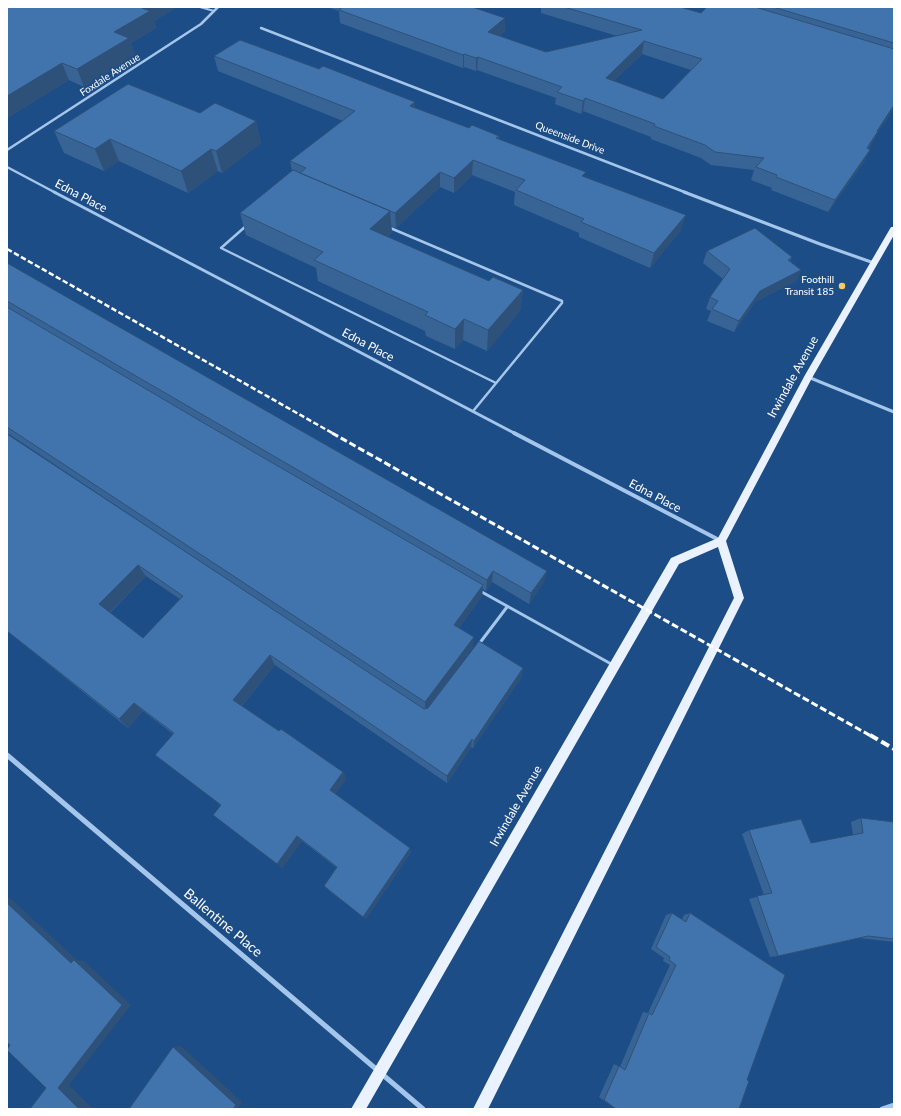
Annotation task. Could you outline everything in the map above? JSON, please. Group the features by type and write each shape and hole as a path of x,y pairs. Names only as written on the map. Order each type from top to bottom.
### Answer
{"main road":[{"name":"Irwindale Avenue","path":"358,1109 675,561 721,541 773,446 808,377 894,229"},
{"path":"480,1109 739,598 721,541"}],"street":[{"name":"Foxdale Avenue","path":"7,150 201,24 218,7"},
{"name":"Queenside Drive","path":"261,28 805,238 874,263"},
{"name":"Edna Place","path":"7,167 474,410 721,541"},
{"path":"808,377 894,412"},
{"name":"Ballentine Place","path":"7,756 423,1109"},
{"path":"882,1109 894,1105"}],"lane":[{"path":"200,7 214,11"},
{"path":"250,222 221,248 496,383"},
{"path":"384,225 562,301 562,303 474,410"},
{"path":"473,587 614,666"},
{"path":"478,645 507,607"}],"building":[{"path":"7,7 144,7 142,8 150,11 114,32 129,38 77,69 62,63 7,96"},
{"path":"343,7 472,7 505,18 488,32 546,52 642,30 564,7 680,7 701,13 707,7 755,7 894,49 894,105 867,148 870,150 835,200 776,177 777,175 756,167 764,158 715,152 705,145 654,126 655,124 585,98 583,101 557,92 562,87 478,57 476,58 463,55 339,10","holes":["644,41 702,59 663,99 606,78"]},
{"path":"773,7 894,7 894,43"},
{"path":"240,40 319,69 323,66 415,102 410,106 469,128 472,125 499,136 496,138 586,172 582,176 686,215 654,253 581,222 584,219 516,190 525,180 473,160 454,178 440,172 395,213 300,173 306,168 290,161 355,111 214,56"},
{"path":"128,84 200,113 215,103 256,121 216,151 211,149 181,171 110,139 95,149 54,131"},
{"path":"293,170 390,211 370,229 489,281 493,277 523,290 488,330 464,319 455,329 425,315 428,312 314,260 323,252 240,213"},
{"path":"755,228 792,257 788,260 801,270 760,291 739,321 712,309 718,301 710,297 730,269 707,251"},
{"path":"7,263 547,571 531,593 493,571 487,580 7,301"},
{"path":"7,307 483,585 454,625 474,637 425,702 7,427"},
{"path":"7,434 424,709 428,708 479,641 523,668 474,741 472,739 447,776 270,655 233,700 279,731 281,729 343,772 330,790 410,848 363,917 324,886 337,867 297,836 277,864 213,815 221,805 155,755 174,733 134,703 119,719 7,631","holes":["138,565 183,596 143,638 99,604"]},
{"path":"861,818 894,822 894,939 868,936 778,956 757,896 772,893 749,830 801,819 811,843 863,833"},
{"path":"7,903 71,963 74,960 122,1005 58,1088 79,1109 30,1109 46,1088 7,1050 10,1045 7,1042"},
{"path":"672,913 686,922 690,913 785,975 747,1080 749,1081 739,1109 616,1109 604,1100 619,1066 625,1070 649,1013 652,1015 676,965 669,960 670,957 656,947"},
{"path":"173,1047 236,1105 233,1109 129,1109"}],"railway":[{"path":"7,249 334,434"},
{"path":"332,433 871,736"},
{"path":"870,735 894,749"}],"place":[{"name":"Foothill Transit 185","path":"842,286"}]}
